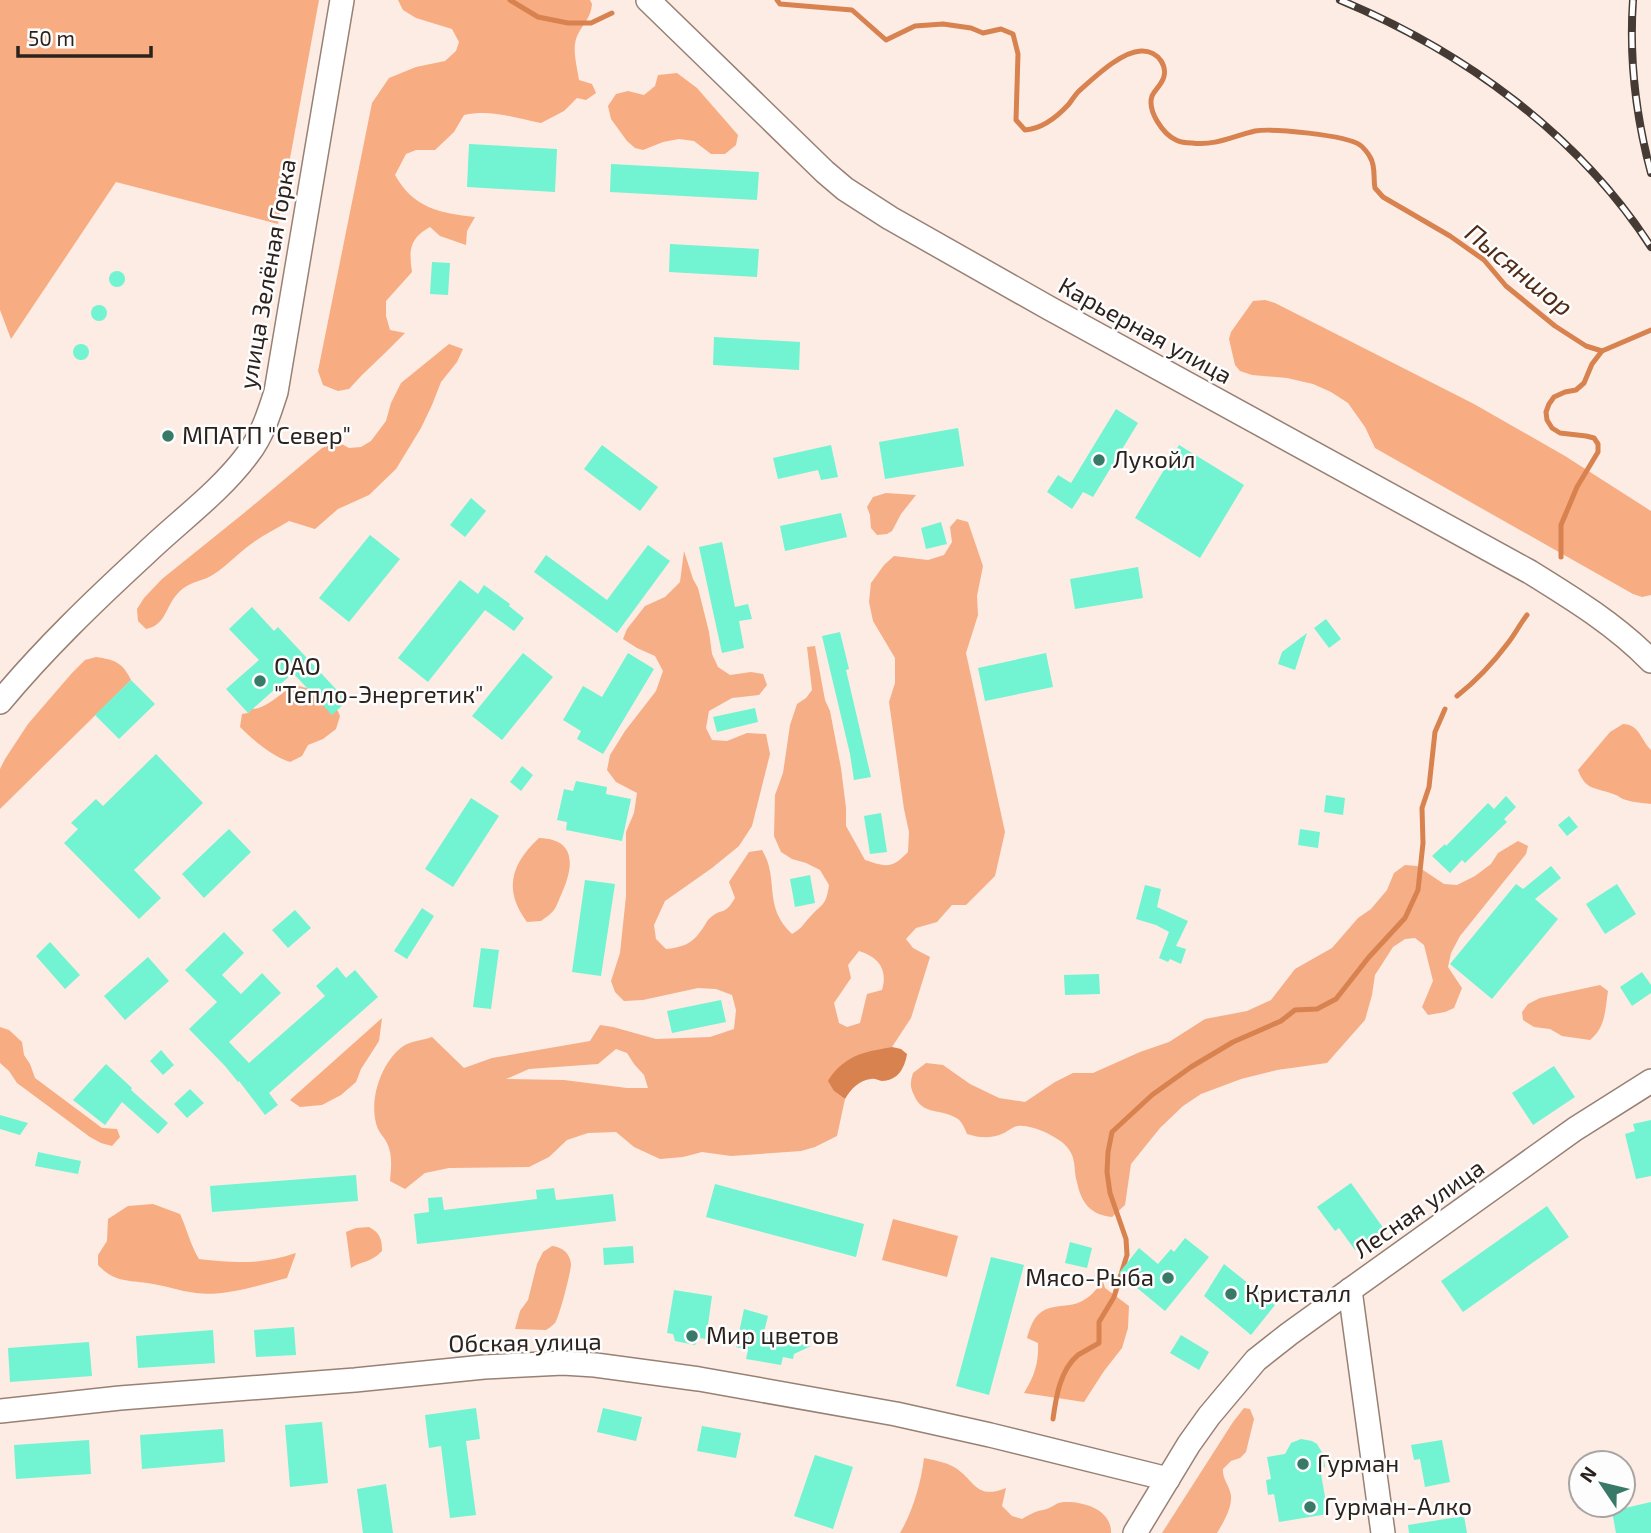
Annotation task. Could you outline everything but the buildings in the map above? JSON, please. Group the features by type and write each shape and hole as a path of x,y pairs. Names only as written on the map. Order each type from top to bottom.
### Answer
{"street":[{"name":"улица Зелёная Горка","path":"0,702 84,610 227,479 249,453 265,424 276,392 342,0"},
{"name":"Карьерная улица","path":"648,0 845,189 890,218 1049,308 1530,572 1605,622 1651,661"},
{"name":"Лесная улица","path":"1135,1533 1189,1444 1256,1360 1575,1129 1651,1081"},
{"path":"1350,1290 1383,1533"},
{"name":"Обская улица","path":"0,1410 484,1367 563,1363 699,1378 896,1414 1168,1479"}],"shaded area":[{"path":"0,0 319,0 278,224 116,182 11,339 0,310"},
{"path":"398,0 590,0 590,13 576,39 575,51 579,80 592,84 596,93 586,100 577,98 564,111 541,123 494,114 464,115 454,132 435,150 416,150 406,154 395,175 410,195 439,211 475,217 467,231 466,245 440,236 430,227 414,241 411,251 412,272 386,301 390,330 405,333 349,389 338,391 323,385 318,371 372,103 389,78 416,67 445,61 456,51 459,42 452,29 416,18 403,10"},
{"path":"677,73 697,88 738,135 736,145 725,154 711,154 694,141 679,139 643,150 635,148 611,119 608,106 616,94 628,91 644,95 655,86 658,75"},
{"path":"1265,300 1474,404 1565,456 1651,511 1651,595 1642,597 1633,594 1375,448 1365,427 1348,403 1331,392 1313,384 1287,378 1252,375 1240,371 1235,365 1229,339 1231,332 1253,301"},
{"path":"449,344 463,349 457,362 441,382 421,428 396,469 369,495 338,509 315,529 289,521 256,541 215,574 184,588 153,627 146,629 138,621 137,609 162,579 322,448 338,442 349,448 361,447 371,441 386,421 401,383"},
{"path":"886,493 916,495 892,531 877,535 871,528 867,507 873,497"},
{"path":"957,519 968,522 983,566 977,596 978,615 966,653 1005,832 995,876 966,905 952,905 937,922 916,928 906,939 913,948 930,957 911,1018 892,1047 885,1049 834,1091 845,1099 837,1136 801,1151 731,1156 702,1152 660,1159 634,1147 616,1132 588,1133 567,1140 549,1157 529,1167 449,1168 425,1173 405,1189 390,1181 390,1152 375,1119 375,1095 389,1061 405,1045 432,1037 464,1068 492,1058 590,1041 600,1025 656,1039 710,1037 734,1029 736,1010 732,995 716,989 698,988 643,1000 624,1001 615,992 611,981 620,953 626,896 626,832 634,813 637,793 616,782 607,770 610,755 656,691 663,671 655,656 623,639 627,629 645,606 665,597 680,582 684,551 698,588 712,654 718,667 730,675 751,672 763,674 767,685 759,695 732,698 709,711 706,728 712,740 727,741 747,733 766,734 770,754 752,826 739,846 665,901 654,925 656,939 666,949 689,942 710,918 728,908 735,898 729,882 749,852 762,850 770,871 777,913 792,934 825,901 829,885 820,870 781,852 774,836 775,795 783,773 790,725 797,704 812,690 807,647 815,646 825,700 830,711 841,768 846,826 865,860 888,865 908,852 909,832 889,702 895,683 895,658 873,621 869,602 871,583 894,556 928,560 944,555 952,542 950,527","holes":["859,951 877,961 883,970 884,983 882,990 867,994 860,1023 847,1027 839,1023 834,1003 851,978 848,965","616,1049 627,1053 644,1075 648,1088 564,1080 506,1079 529,1069 598,1064"]},
{"path":"96,657 117,663 131,680 0,809 0,769 5,759 28,724 72,673 85,660"},
{"path":"295,685 310,689 334,703 340,716 336,729 323,739 308,745 302,756 290,762 263,747 240,727 242,714 263,706"},
{"path":"1623,724 1633,727 1651,750 1651,804 1626,800 1592,787 1584,782 1578,770 1610,732"},
{"path":"539,838 560,843 566,849 570,865 554,910 541,921 527,922 515,899 514,878 522,858"},
{"path":"1518,841 1528,846 1526,854 1460,936 1451,953 1448,967 1462,988 1454,1008 1428,1015 1422,1007 1433,981 1424,945 1415,938 1405,939 1393,947 1375,975 1365,1020 1327,1063 1277,1070 1241,1079 1201,1094 1183,1106 1160,1128 1131,1164 1125,1205 1112,1217 1098,1214 1084,1202 1072,1156 1058,1139 1024,1126 1016,1126 990,1137 967,1134 958,1119 922,1106 913,1092 913,1073 926,1063 943,1065 970,1084 999,1098 1025,1102 1073,1073 1093,1073 1169,1042 1205,1019 1247,1011 1271,1000 1295,969 1332,948 1358,918 1371,909 1387,890 1394,873 1405,865 1417,866 1444,884 1457,885 1475,876 1491,864 1498,853"},
{"path":"1600,985 1608,991 1605,1011 1599,1030 1590,1040 1562,1036 1550,1029 1534,1027 1523,1020 1522,1012 1528,1004 1540,998"},
{"path":"382,1018 379,1041 356,1082 341,1095 322,1105 300,1107 290,1100"},
{"path":"0,1027 9,1030 22,1042 24,1055 35,1078 102,1128 117,1129 120,1137 112,1146 90,1137 17,1083 0,1063"},
{"path":"892,1047 907,1054 896,1076 882,1081 863,1081 845,1099 834,1091 828,1081 843,1064 858,1055"},
{"path":"153,1204 180,1214 199,1259 247,1262 270,1260 296,1253 287,1278 242,1290 207,1294 109,1275 98,1265 98,1255 107,1241 108,1219 128,1206"},
{"path":"893,1219 958,1236 947,1277 882,1260"},
{"path":"369,1227 380,1237 382,1251 351,1268 346,1232"},
{"path":"552,1246 565,1251 571,1264 557,1319 546,1330 515,1329 520,1311 528,1300 537,1264 543,1252"},
{"path":"1103,1281 1105,1288 1129,1306 1128,1328 1122,1348 1084,1402 1024,1393 1038,1357 1038,1343 1027,1338 1034,1320 1047,1309 1082,1301"},
{"path":"1244,1408 1250,1409 1254,1419 1246,1452 1223,1469 1231,1501 1217,1533 1162,1533 1233,1422"},
{"path":"924,1458 952,1466 981,1490 987,1492 1006,1488 1002,1506 1012,1516 1022,1519 1060,1503 1080,1503 1102,1513 1107,1518 1111,1533 900,1533 916,1497"}],"waterway":[{"name":"Пысяншор","path":"510,0 538,17 568,23 591,23 612,13"},
{"name":"Пысяншор","path":"777,0 780,4 852,10 886,40 915,26 943,24 971,28 983,33 1001,29 1013,34 1018,54 1016,120 1025,130 1043,125 1054,118 1079,91 1116,61 1133,52 1153,53 1164,66 1164,77 1152,96 1152,108 1161,127 1176,140 1201,144 1264,130 1309,133 1352,141 1361,146 1370,157 1374,168 1375,188 1383,197 1450,236 1484,260 1506,286 1555,326 1586,346 1602,351 1651,330"},
{"path":"1561,557 1561,525 1577,487 1598,452 1598,444 1594,438 1560,433 1552,428 1546,412 1554,397 1576,390 1584,383 1592,364 1602,351"},
{"path":"1457,696 1496,658 1527,615"},
{"path":"1053,1419 1057,1393 1067,1368 1078,1355 1099,1343 1099,1322 1114,1297 1127,1255 1126,1239 1110,1193 1107,1172 1112,1132 1152,1095 1233,1042 1281,1021 1295,1010 1317,1009 1336,999 1369,957 1405,918 1418,890 1423,843 1422,808 1429,787 1435,732 1445,709"}],"railway":[{"path":"1340,0 1430,44 1514,100 1589,168 1622,206 1651,247"},
{"path":"1633,0 1635,87 1641,131 1651,173"}],"place":[{"name":"МПАТП \"Север\"","path":"168,436"},
{"name":"Лукойл","path":"1099,460"},
{"name":"ОАО \"Тепло-Энергетик\"","path":"260,681"},
{"name":"Мясо-Рыба","path":"1168,1278"},
{"name":"Кристалл","path":"1231,1294"},
{"name":"Мир цветов","path":"692,1336"},
{"name":"Гурман","path":"1303,1464"},
{"name":"Гурман-Алко","path":"1310,1507"}]}
